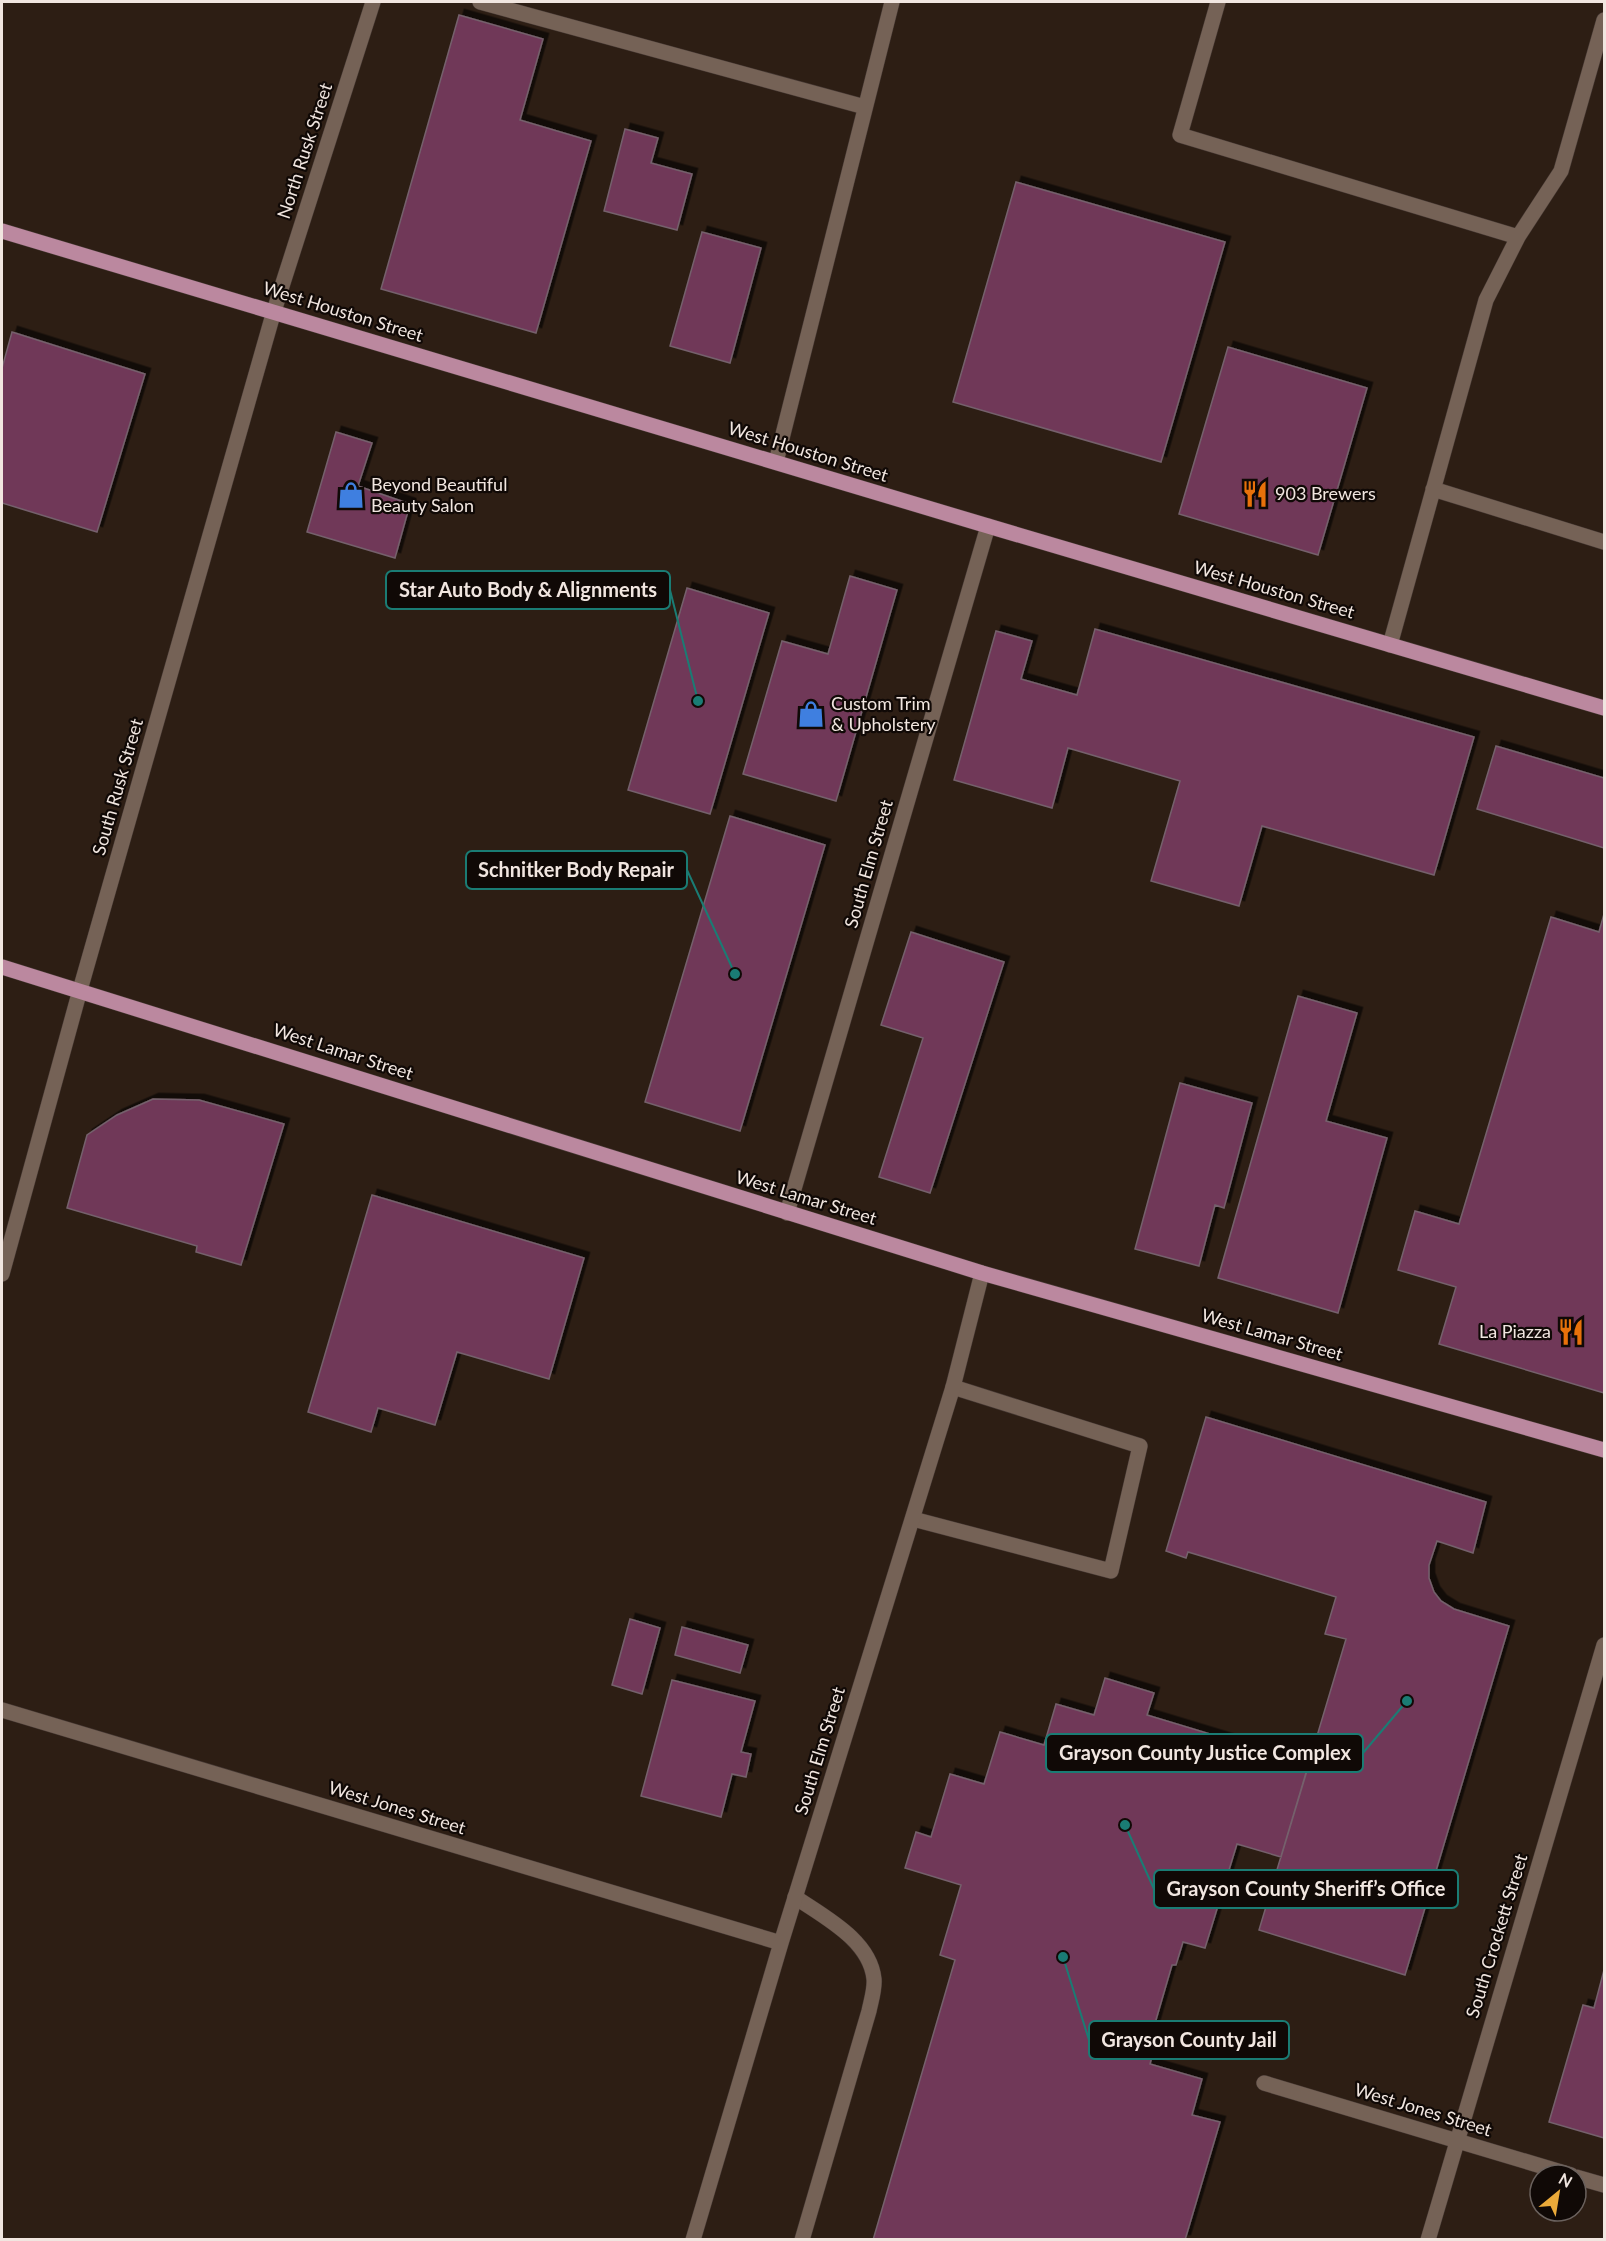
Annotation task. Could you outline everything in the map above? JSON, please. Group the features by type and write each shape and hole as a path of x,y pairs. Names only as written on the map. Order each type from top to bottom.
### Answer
{"main road":[{"name":"West Houston Street","path":"2,231 1605,708"},
{"name":"West Lamar Street","path":"2,967 982,1273 1605,1450"}],"street":[{"name":"North Rusk Street","path":"274,311 373,2"},
{"path":"480,2 866,107"},
{"path":"776,462 892,2"},
{"path":"1218,2 1180,135 1518,237"},
{"path":"1390,645 1486,300 1518,237 1561,171 1605,20"},
{"name":"South Rusk Street","path":"2,1274 6,1240 80,990 274,311"},
{"path":"1433,489 1605,542"},
{"name":"South Elm Street","path":"787,1213 988,526"},
{"name":"South Elm Street","path":"693,2240 795,1897 953,1387 982,1273"},
{"path":"913,1519 1111,1571 1140,1446 953,1387"},
{"name":"South Crockett Street","path":"1428,2240 1605,1645"},
{"name":"West Jones Street","path":"2,1710 781,1943"},
{"path":"795,1897 846,1934 869,1957 874,1980 869,2011 802,2240"},
{"name":"West Jones Street","path":"1264,2083 1532,2163"},
{"path":"1588,2180 1605,2185"}],"building":[{"path":"459,15 543,39 520,120 591,141 536,333 381,289"},
{"path":"625,129 658,138 651,163 692,174 677,230 604,211"},
{"path":"1016,182 1225,242 1161,462 953,402"},
{"path":"702,232 761,248 730,363 670,346"},
{"path":"12,332 145,374 97,532 2,503 2,368"},
{"path":"1228,347 1367,388 1318,555 1179,514"},
{"name":"Beyond Beautiful Beauty Salon","path":"336,432 372,443 358,486 410,504 395,558 307,532"},
{"name":"Custom Trim & Upholstery","path":"850,576 897,590 836,801 743,774 782,641 828,654"},
{"path":"687,588 769,613 710,814 628,790"},
{"path":"1095,629 1474,737 1434,875 1262,826 1239,906 1151,881 1180,781 1068,748 1052,808 954,780 996,631 1032,641 1021,679 1077,695"},
{"path":"1496,746 1604,778 1604,848 1477,809"},
{"path":"730,816 825,845 740,1131 645,1102"},
{"path":"1604,914 1604,1393 1439,1344 1456,1287 1398,1270 1415,1211 1459,1224 1551,917 1599,932"},
{"path":"911,932 1004,962 930,1193 879,1177 923,1038 881,1025"},
{"path":"1298,996 1357,1013 1326,1121 1387,1138 1338,1313 1218,1278"},
{"path":"1180,1083 1252,1103 1224,1208 1215,1205 1199,1266 1135,1249"},
{"path":"153,1099 199,1100 284,1124 241,1265 196,1252 197,1246 67,1208 87,1135 117,1115"},
{"path":"372,1195 584,1258 549,1379 457,1352 435,1425 378,1408 371,1432 308,1412"},
{"path":"1206,1417 1486,1502 1473,1553 1437,1541 1429,1565 1429,1578 1434,1592 1441,1601 1454,1609 1509,1626 1405,1975 1259,1930 1346,1639 1325,1634 1336,1597 1188,1552 1186,1558 1166,1551"},
{"path":"630,1619 660,1628 642,1694 612,1685"},
{"path":"682,1627 748,1645 740,1673 675,1655"},
{"path":"1105,1678 1154,1693 1147,1715 1309,1764 1281,1857 1237,1844 1205,1948 1183,1942 1176,1965 1172,1965 1151,2037 1157,2038 1150,2064 1202,2079 1192,2115 1220,2122 1185,2240 873,2240 955,1960 940,1955 961,1885 905,1868 916,1832 931,1837 950,1774 984,1784 1000,1732 1044,1745 1056,1704 1094,1715"},
{"path":"672,1680 755,1701 741,1752 751,1754 746,1777 732,1774 721,1817 641,1796"},
{"path":"1604,1970 1604,2138 1549,2122 1583,2005 1594,2008"}],"place":[{"name":"903 Brewers","path":"1255,494"},
{"name":"Beyond Beautiful Beauty Salon","path":"351,495"},
{"name":"Star Auto Body & Alignments","path":"698,701"},
{"name":"Custom Trim & Upholstery","path":"811,714"},
{"name":"Schnitker Body Repair","path":"735,974"},
{"name":"La Piazza","path":"1571,1332"},
{"name":"Grayson County Justice Complex","path":"1407,1701"},
{"name":"Grayson County Sheriff’s Office","path":"1125,1825"},
{"name":"Grayson County Jail","path":"1063,1957"}]}
